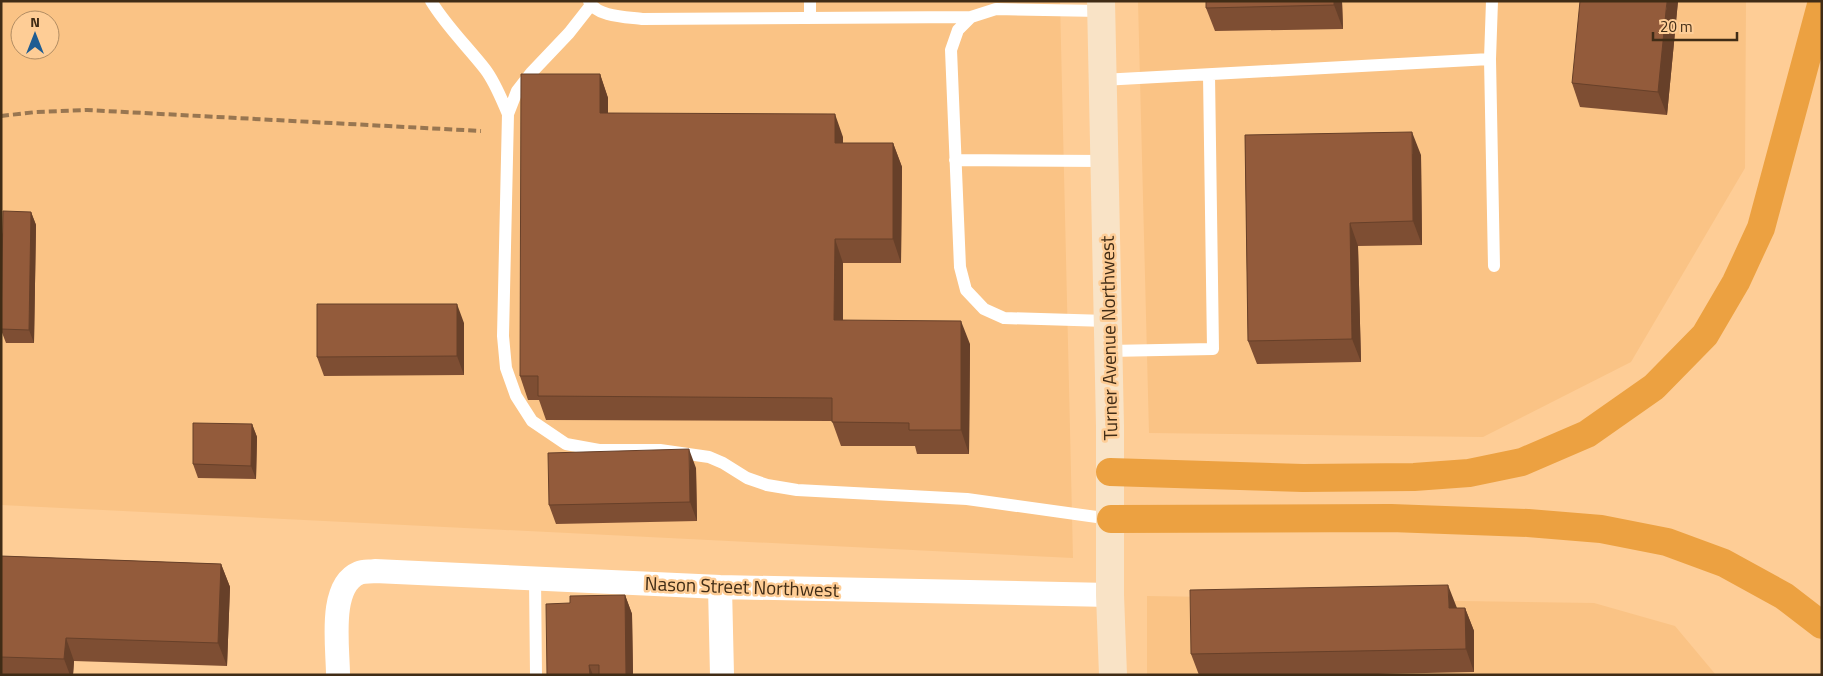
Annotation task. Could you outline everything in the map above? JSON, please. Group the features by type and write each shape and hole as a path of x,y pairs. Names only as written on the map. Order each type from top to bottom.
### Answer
{"highway":[{"path":"1110,472 1303,478 1414,477 1460,473 1522,462 1587,434 1654,388 1705,335 1736,282 1762,228 1822,2"},
{"path":"1111,519 1391,518 1601,529 1667,542 1724,563 1784,596 1822,626"}],"street":[{"name":"Turner Avenue Northwest","path":"1101,6 1111,519 1110,595 1113,675"},
{"name":"Nason Street Northwest","path":"338,675 339,598 346,583 359,573 375,571 720,586 1110,595"},
{"path":"720,586 722,675"}],"lane":[{"path":"431,1 438,13 485,69 497,88 508,114"},
{"path":"810,1 810,18"},
{"path":"1492,1 1490,60 1494,266"},
{"path":"1101,6 996,10 971,17 642,19 609,15 590,3 569,33 531,72 517,91 508,114 503,336 506,368 516,396 532,421 566,444 600,450 660,450 709,457 723,463 747,478 767,485 797,490 967,499 1111,519"},
{"path":"971,17 958,30 951,50 960,267 966,290 984,308 1004,318 1107,321"},
{"path":"1102,80 1490,60"},
{"path":"1108,350 1213,349 1209,75"},
{"path":"956,160 1104,161"},
{"path":"535,578 536,675"}],"shaded area":[{"path":"1,1 1060,1 1073,558 1,505"},
{"path":"1138,1 1746,1 1745,168 1631,362 1483,437 1149,433"},
{"path":"1147,596 1594,603 1675,626 1716,675 1147,675"}],"building":[{"path":"1206,1 1334,1 1334,5 1206,8"},
{"path":"1580,1 1667,1 1658,92 1572,83"},
{"path":"521,74 600,74 600,113 835,114 835,143 893,143 893,239 835,239 834,320 961,321 961,430 909,430 909,423 832,422 832,398 538,396 538,376 520,376"},
{"path":"1412,132 1413,221 1350,223 1352,339 1248,341 1245,135"},
{"path":"3,211 31,212 29,330 1,329"},
{"path":"317,304 457,304 457,356 317,357"},
{"path":"193,423 252,424 251,466 193,464"},
{"path":"689,449 690,502 549,505 548,453"},
{"path":"1,556 221,564 218,643 66,638 64,659 1,657"},
{"path":"1448,585 1449,608 1465,608 1466,649 1191,654 1190,590"},
{"path":"625,595 626,675 599,675 599,665 589,665 590,675 547,675 546,604 570,603 570,596"}],"railway":[{"path":"1,116 36,112 87,110 481,131"}]}
